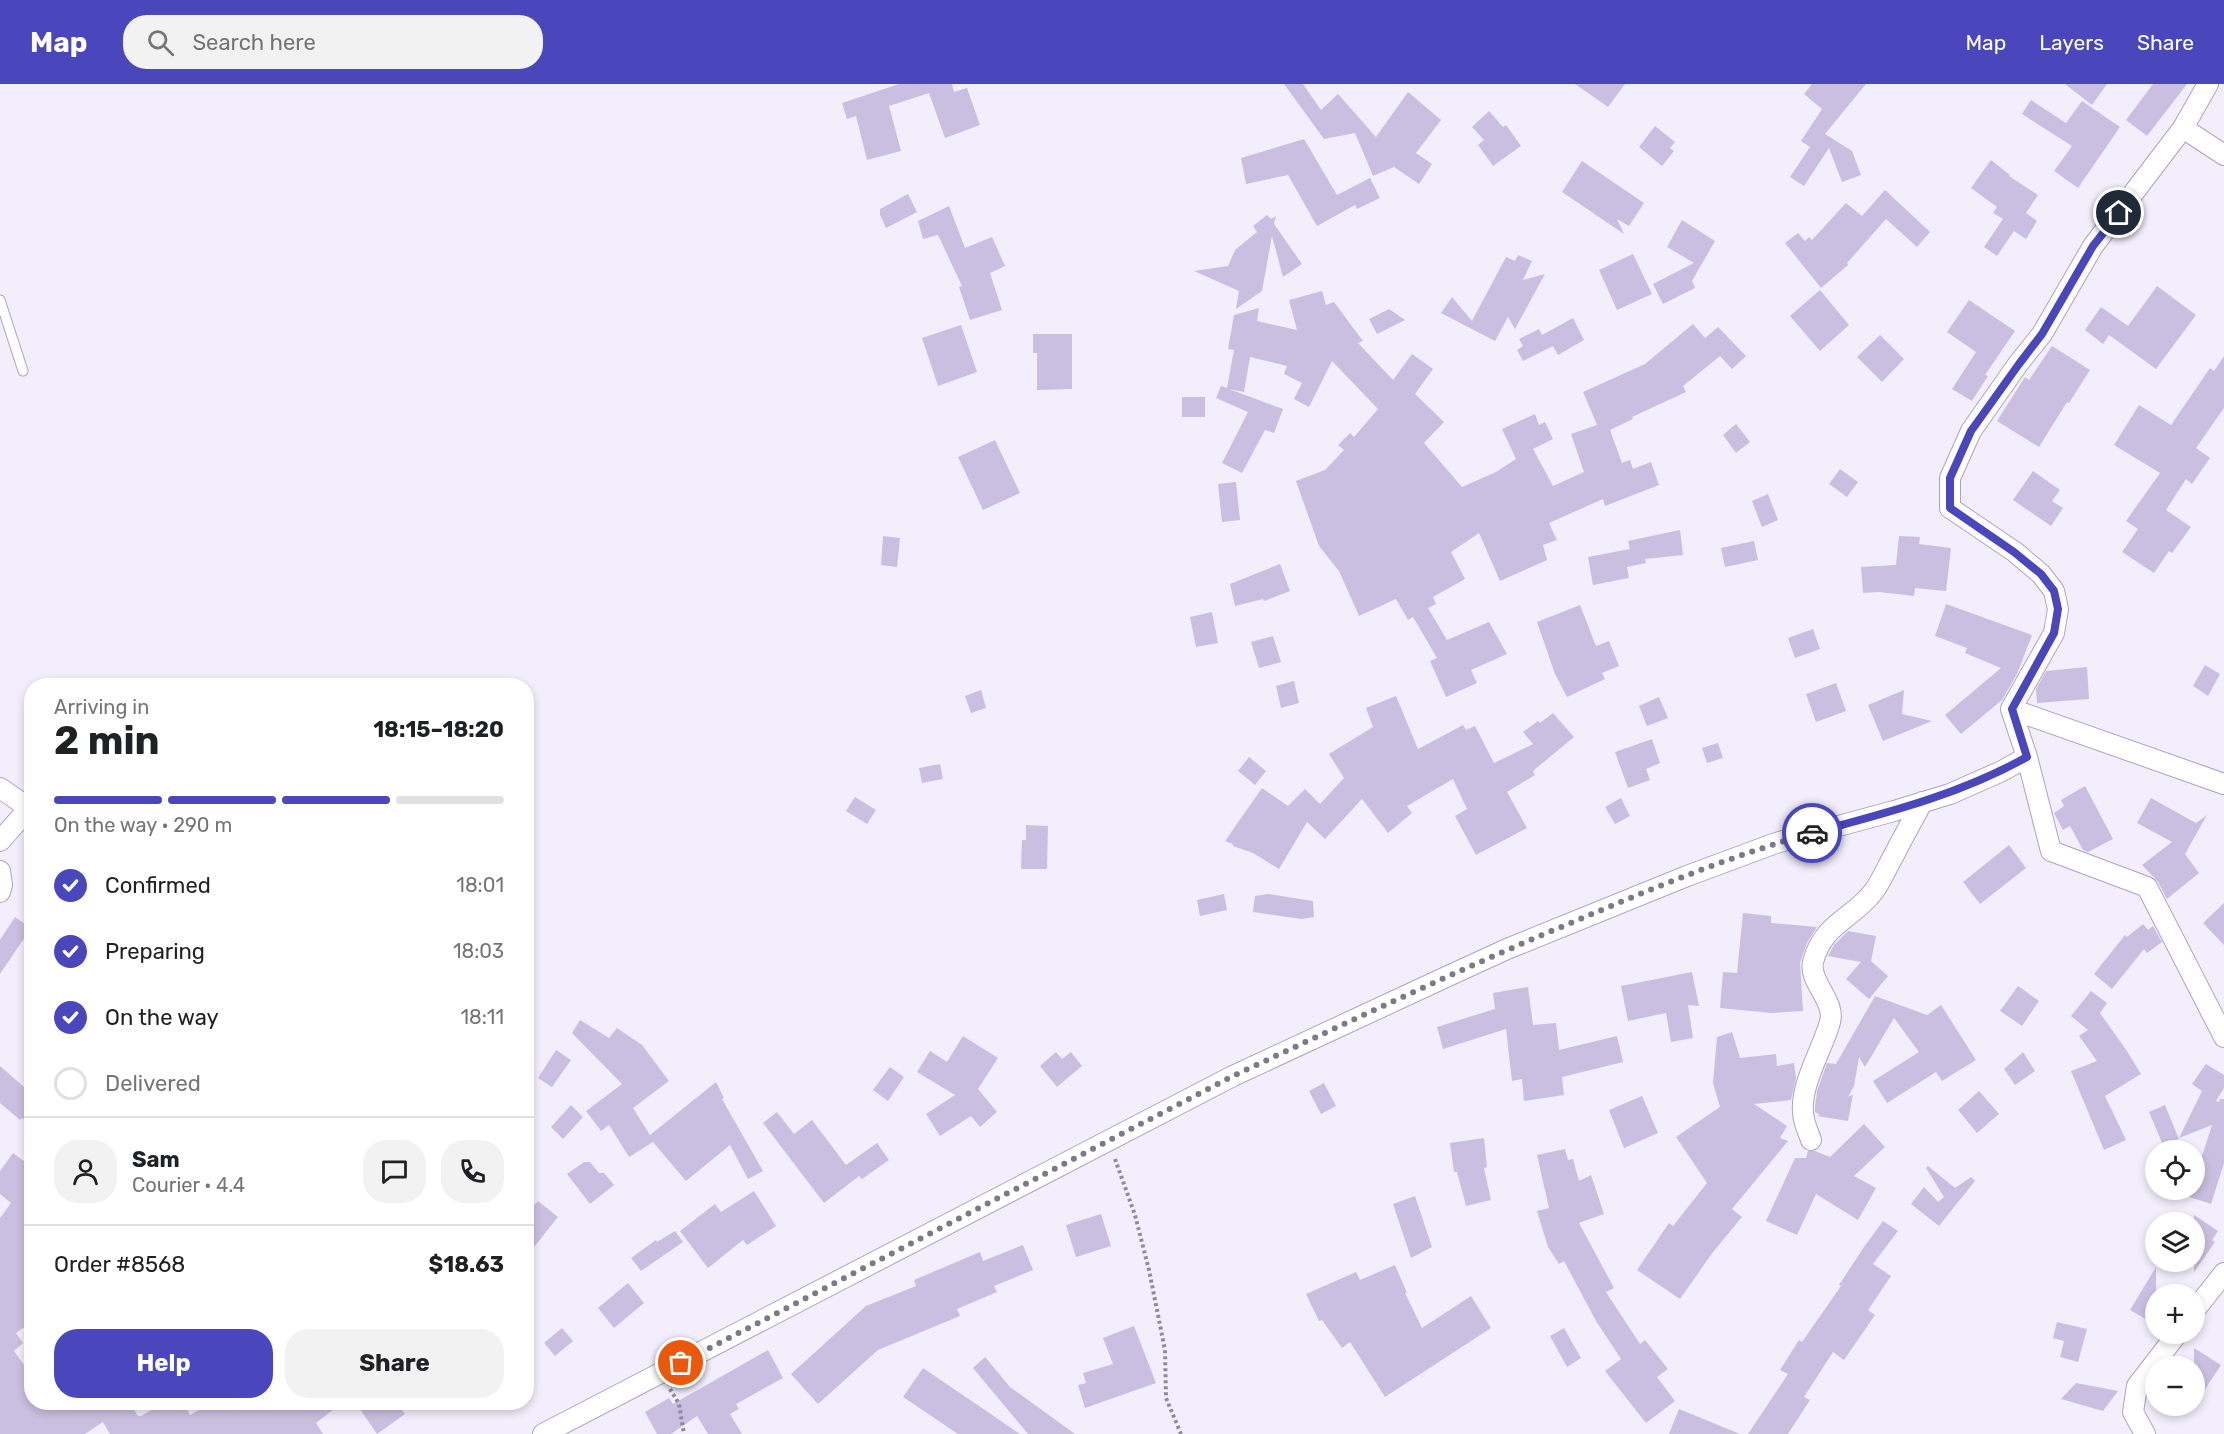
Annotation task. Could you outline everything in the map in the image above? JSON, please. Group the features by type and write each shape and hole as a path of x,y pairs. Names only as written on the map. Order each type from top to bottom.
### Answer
{"street":[{"path":"2208,84 2183,128 2093,246 2042,334 1971,431 1950,478 1950,508 2014,552 2041,574 2054,591 2058,609 2054,633 2012,709 2051,851 2147,887 2224,1037"},
{"path":"2183,128 2224,156"},
{"path":"2012,709 2224,784"},
{"path":"543,1434 1108,1141 1305,1042 1508,949 1613,905 1776,843 1960,789 2002,771 2027,757"},
{"path":"0,788 24,803"},
{"path":"1811,1140 1803,1118 1803,1105 1816,1057 1830,1020 1830,1010 1815,978 1812,964 1829,930 1841,919 1862,906 1875,890 1922,802"},
{"path":"0,841 24,814"},
{"path":"0,871 3,885 0,892"},
{"path":"2205,1297 2224,1273"},
{"path":"2145,1434 2133,1412 2137,1386 2169,1344"}],"lane":[{"path":"0,300 23,371"}],"path":[{"path":"1108,1141 1135,1215 1149,1270 1165,1350 1166,1398 1181,1434"},
{"path":"661,1373 679,1404 684,1434"}],"building":[{"path":"899,84 952,84 954,92 967,88 980,125 945,138 929,93 889,106 901,151 867,160 856,116 847,119 842,103"},
{"path":"1284,84 1303,84 1321,110 1338,94 1376,137 1408,92 1441,120 1416,153 1432,164 1419,184 1394,167 1373,176 1355,133 1324,139"},
{"path":"1575,84 1625,84 1608,107"},
{"path":"1812,84 1866,84 1825,134 1852,151 1861,175 1842,182 1829,148 1804,186 1790,177 1810,147 1801,141 1822,109 1804,94"},
{"path":"2065,84 2107,84 2092,105"},
{"path":"2153,84 2187,84 2147,136 2126,120"},
{"path":"2031,100 2066,123 2082,101 2120,127 2078,188 2054,171 2072,146 2022,114"},
{"path":"1489,111 1503,127 1506,125 1521,146 1493,166 1478,145 1484,140 1472,127"},
{"path":"1655,126 1675,142 1670,148 1674,151 1662,166 1639,147"},
{"path":"1304,139 1337,195 1370,178 1380,198 1357,209 1355,205 1317,226 1288,175 1246,184 1241,158"},
{"path":"1991,160 2009,176 2038,195 2026,213 2037,221 2026,239 2014,231 1997,256 1984,247 2003,219 1993,213 1997,207 1971,188"},
{"path":"1582,161 1644,203 1629,226 1617,219 1624,234 1562,192"},
{"path":"1885,190 1930,232 1917,247 1886,219 1847,263 1848,265 1821,288 1785,243 1798,233 1805,241 1809,237 1812,240 1846,203 1862,216"},
{"path":"908,194 917,212 886,228 880,215 880,209"},
{"path":"949,206 965,248 992,237 1005,266 990,273 1002,310 970,320 959,287 962,286 938,235 923,239 918,221"},
{"path":"1267,215 1271,219 1276,216 1274,224 1302,264 1283,277 1272,236 1262,291 1236,309 1239,291 1194,271 1228,266 1235,250 1257,232 1253,226"},
{"path":"1682,220 1715,241 1692,281 1695,288 1663,304 1653,284 1694,263 1667,247"},
{"path":"1633,254 1652,294 1617,310 1599,270"},
{"path":"1518,255 1532,261 1523,280 1545,274 1515,329 1508,317 1495,341 1441,313 1452,297 1472,321 1506,257 1515,261"},
{"path":"2157,286 2196,315 2156,369 2109,335 2103,344 2085,330 2101,307 2128,326"},
{"path":"1820,290 1849,325 1820,351 1790,316"},
{"path":"1322,291 1326,305 1334,302 1363,341 1358,343 1393,380 1412,354 1433,369 1415,394 1444,422 1424,443 1462,487 1496,472 1516,459 1502,429 1535,414 1539,425 1545,422 1553,439 1533,449 1553,486 1584,472 1571,434 1597,425 1583,392 1645,364 1693,324 1705,338 1718,327 1746,356 1732,369 1720,356 1683,386 1686,392 1610,430 1622,463 1630,460 1633,469 1651,462 1659,485 1605,506 1603,499 1549,523 1557,540 1543,545 1547,560 1500,581 1479,533 1451,552 1465,579 1433,597 1436,604 1428,608 1447,640 1489,622 1507,654 1471,670 1477,683 1446,697 1430,661 1437,658 1413,617 1408,620 1396,599 1359,616 1339,571 1319,546 1296,481 1325,470 1344,450 1338,445 1350,433 1354,437 1378,409 1332,361 1309,407 1294,399 1302,383 1284,374 1287,366 1250,357 1244,392 1229,389 1283,409 1274,433 1265,430 1242,473 1222,463 1248,412 1216,398 1221,386 1227,388 1234,350 1228,349 1234,315 1259,308 1257,321 1297,330 1289,300"},
{"path":"1969,300 2015,331 1985,375 1988,376 1972,401 1952,389 1976,352 1947,332"},
{"path":"1389,309 1405,320 1377,334 1369,319"},
{"path":"1573,318 1584,340 1558,355 1553,346 1523,361 1517,350 1523,346 1519,339 1539,329 1542,335"},
{"path":"961,325 977,372 938,386 922,338"},
{"path":"1033,334 1072,334 1072,389 1037,390 1037,353 1033,353"},
{"path":"1880,335 1904,359 1882,382 1857,357"},
{"path":"2052,346 2090,370 2039,447 1997,421 2025,377 2029,380"},
{"path":"2224,356 2224,408 2196,448 2210,458 2192,484 2186,479 2166,510 2191,527 2172,553 2169,551 2154,573 2122,552 2138,529 2126,521 2160,473 2114,445 2139,405 2171,425 2210,368 2214,371"},
{"path":"1182,397 1205,397 1205,417 1182,417"},
{"path":"1736,424 1750,442 1736,453 1723,435"},
{"path":"995,440 1020,493 983,510 958,457"},
{"path":"1840,469 1858,482 1847,497 1829,484"},
{"path":"2033,471 2060,490 2052,501 2063,508 2051,526 2013,500"},
{"path":"1236,482 1240,520 1222,522 1218,484"},
{"path":"1768,494 1778,520 1762,527 1752,501"},
{"path":"1680,530 1683,555 1645,559 1646,563 1627,567 1629,578 1593,585 1588,557 1630,549 1628,541"},
{"path":"883,536 900,538 897,567 881,565"},
{"path":"1899,536 1920,537 1919,544 1951,548 1946,591 1915,588 1914,596 1879,592 1863,593 1861,567 1896,565"},
{"path":"1754,541 1758,560 1725,567 1721,548"},
{"path":"1280,564 1290,591 1264,601 1263,599 1235,606 1230,584"},
{"path":"1946,604 2032,635 2017,674 2002,700 1961,734 1945,715 2001,668 1965,653 1967,648 1935,636"},
{"path":"1580,605 1596,646 1609,641 1619,666 1602,673 1605,679 1567,697 1555,674 1537,622"},
{"path":"1212,612 1218,643 1196,647 1190,617"},
{"path":"1813,629 1820,649 1795,658 1788,638"},
{"path":"1273,636 1281,662 1259,668 1251,642"},
{"path":"2205,665 2220,674 2208,696 2193,686"},
{"path":"2087,667 2089,699 2037,703 2036,689 2046,671"},
{"path":"1294,681 1299,703 1281,708 1276,686"},
{"path":"1836,683 1846,711 1816,722 1806,694"},
{"path":"981,690 986,708 971,713 965,696"},
{"path":"1904,690 1902,714 1932,721 1883,741 1868,705"},
{"path":"1396,696 1418,749 1463,725 1466,730 1475,726 1494,763 1533,744 1523,732 1553,713 1574,737 1533,771 1535,775 1507,792 1527,828 1476,855 1455,816 1467,809 1453,779 1407,806 1412,813 1388,833 1362,799 1325,839 1307,822 1279,869 1253,853 1225,841 1262,788 1288,806 1305,789 1320,804 1344,778 1329,754 1373,727 1366,708"},
{"path":"1659,697 1668,718 1647,726 1639,706"},
{"path":"1652,739 1660,763 1646,769 1650,780 1628,788 1615,752"},
{"path":"1718,743 1723,758 1707,763 1702,748"},
{"path":"1249,757 1266,771 1255,785 1238,771"},
{"path":"940,764 943,779 922,783 919,768"},
{"path":"2085,786 2113,839 2088,852 2083,850 2070,826 2063,830 2054,813 2064,806 2061,800"},
{"path":"855,797 876,810 867,824 846,811"},
{"path":"1621,798 1630,816 1615,824 1605,807"},
{"path":"2151,798 2196,823 2207,815 2185,854 2199,873 2167,899 2158,882 2142,865 2172,842 2137,823"},
{"path":"1026,825 1048,826 1047,869 1021,869 1022,840 1026,840"},
{"path":"2009,845 2026,868 1980,904 1963,882"},
{"path":"1224,894 1227,910 1200,916 1197,900"},
{"path":"1268,894 1313,901 1314,917 1302,919 1253,912 1255,896"},
{"path":"2224,903 2224,945 2203,923"},
{"path":"1743,913 1771,916 1771,923 1817,927 1807,943 1800,963 1803,1011 1772,1013 1720,1008 1723,972 1737,973"},
{"path":"15,917 24,923 24,938 0,974 0,940"},
{"path":"2143,924 2148,930 2153,926 2162,942 2147,953 2144,949 2112,989 2094,974 2125,935 2127,937"},
{"path":"1848,931 1876,936 1871,961 1888,976 1869,999 1846,979 1861,962 1828,956 1834,945"},
{"path":"1692,972 1699,1006 1688,1005 1693,1038 1671,1042 1666,1013 1628,1021 1621,986"},
{"path":"2018,986 2039,1001 2022,1026 2000,1011"},
{"path":"1528,987 1533,1025 1556,1023 1559,1050 1617,1036 1623,1062 1562,1077 1564,1095 1524,1101 1522,1079 1512,1081 1506,1029 1443,1049 1437,1027 1495,1009 1493,993"},
{"path":"2091,991 2107,1003 2100,1013 2141,1074 2105,1096 2126,1140 2104,1150 2071,1071 2097,1061 2079,1036 2088,1030 2071,1016"},
{"path":"1875,996 1927,1015 1941,1005 1976,1060 1942,1081 1936,1072 1887,1103 1873,1081 1919,1052 1894,1018 1865,1067 1859,1057 1854,1086 1848,1097 1853,1094 1848,1121 1817,1116 1820,1115 1815,1112 1817,1091 1827,1063 1836,1064"},
{"path":"580,1020 609,1038 617,1028 642,1045 669,1081 633,1108 650,1135 716,1082 724,1098 722,1099 763,1171 748,1179 730,1145 686,1181 653,1142 629,1157 609,1125 601,1131 586,1111 622,1084 572,1033"},
{"path":"1732,1032 1740,1058 1776,1054 1777,1066 1794,1063 1796,1078 1791,1100 1754,1104 1787,1126 1780,1138 1788,1141 1732,1209 1742,1217 1713,1252 1680,1299 1637,1270 1669,1223 1673,1226 1707,1183 1676,1137 1720,1107 1713,1083 1717,1037"},
{"path":"963,1036 998,1058 978,1089 997,1112 980,1127 971,1116 940,1136 926,1114 955,1095 917,1072 930,1051 947,1062"},
{"path":"556,1050 571,1060 552,1087 538,1078"},
{"path":"1056,1052 1062,1059 1071,1052 1082,1066 1057,1087 1040,1066"},
{"path":"2023,1052 2035,1071 2015,1085 2004,1069"},
{"path":"2206,1064 2224,1075 2224,1088 2216,1101 2224,1099 2224,1163 2211,1204 2198,1200 2205,1200 2205,1147 2212,1125 2179,1138 2202,1091 2192,1084"},
{"path":"0,1066 24,1087 24,1119 20,1120 0,1103"},
{"path":"890,1067 904,1077 888,1101 873,1090"},
{"path":"1324,1083 1336,1106 1321,1114 1309,1091"},
{"path":"1979,1091 1999,1114 1977,1133 1958,1110"},
{"path":"1642,1096 1658,1133 1624,1148 1609,1110"},
{"path":"571,1105 583,1117 563,1139 551,1127"},
{"path":"2165,1105 2179,1139 2161,1140 2149,1112"},
{"path":"777,1112 794,1134 812,1120 846,1165 877,1143 889,1160 862,1179 859,1176 824,1203 763,1123"},
{"path":"1864,1124 1885,1147 1854,1176 1876,1188 1858,1220 1816,1194 1797,1235 1766,1221 1795,1158 1806,1158 1808,1151 1815,1151 1830,1157"},
{"path":"1484,1138 1487,1167 1484,1168 1491,1200 1466,1206 1457,1172 1454,1172 1450,1143"},
{"path":"1565,1149 1568,1160 1573,1159 1579,1181 1591,1175 1604,1214 1579,1223 1614,1288 1606,1292 1640,1344 1645,1340 1668,1369 1657,1377 1675,1401 1646,1423 1605,1371 1621,1359 1596,1321 1564,1261 1559,1264 1548,1247 1537,1211 1549,1208 1537,1155"},
{"path":"13,1153 24,1161 24,1328 16,1333 23,1343 14,1351 24,1365 24,1410 134,1410 138,1416 141,1416 151,1410 187,1410 190,1415 198,1410 333,1410 316,1423 323,1434 110,1434 103,1422 85,1434 0,1434 0,1218 11,1203 0,1194 0,1171"},
{"path":"584,1162 590,1162 614,1185 590,1204 567,1174"},
{"path":"1928,1166 1955,1188 1971,1177 1975,1181 1939,1226 1911,1204 1924,1187 1938,1202 1944,1197 1926,1168"},
{"path":"754,1191 776,1226 747,1245 743,1240 708,1268 680,1231 715,1204 721,1212"},
{"path":"1415,1196 1432,1247 1411,1258 1393,1204"},
{"path":"538,1201 558,1217 534,1247 534,1206"},
{"path":"1101,1214 1111,1246 1076,1257 1066,1225"},
{"path":"1883,1221 1898,1231 1873,1264 1891,1276 1868,1310 1875,1315 1844,1360 1833,1352 1804,1397 1810,1400 1788,1434 1748,1434 1788,1374 1780,1370 1799,1340 1802,1342"},
{"path":"2205,1222 2218,1231 2212,1240 2215,1242 2205,1256"},
{"path":"675,1231 683,1242 641,1271 631,1258 656,1240 657,1242"},
{"path":"1023,1245 1033,1270 994,1286 997,1292 957,1309 960,1316 878,1350 818,1404 791,1374 866,1306 916,1286 914,1280 980,1252 983,1261"},
{"path":"1395,1265 1407,1293 1405,1293 1422,1328 1471,1296 1491,1328 1385,1397 1350,1342 1342,1348 1322,1320 1319,1321 1306,1294 1356,1272 1360,1280"},
{"path":"2153,1272 2156,1272 2156,1284 2146,1284"},
{"path":"628,1283 644,1303 614,1328 598,1308"},
{"path":"2145,1285 2145,1319 2130,1310"},
{"path":"2057,1322 2087,1329 2078,1362 2060,1357 2064,1341 2053,1338"},
{"path":"1134,1326 1156,1383 1085,1408 1078,1385 1086,1383 1083,1373 1113,1364 1103,1338"},
{"path":"562,1328 573,1341 555,1356 544,1343"},
{"path":"1564,1328 1581,1358 1567,1367 1550,1336"},
{"path":"2194,1348 2221,1365 2205,1389 2205,1356 2194,1356"},
{"path":"768,1350 783,1378 736,1404 739,1409 730,1414 742,1434 708,1434 697,1416 671,1434 657,1434 645,1412 669,1398 673,1404"},
{"path":"985,1357 1010,1387 1075,1434 1028,1434 973,1368"},
{"path":"923,1368 1020,1434 958,1434 903,1397"},
{"path":"2076,1383 2118,1391 2103,1411 2061,1399"},
{"path":"1679,1409 1740,1434 1669,1434"},
{"path":"360,1410 402,1410 405,1414 377,1434"}],"way so far":[{"path":"681,1363 1233,1076 1305,1042 1508,949 1613,905 1734,858 1812,833"}],"route":[{"path":"1812,833 1950,794 2027,757 2012,709 2054,633 2058,609 2054,591 2041,574 2014,552 1950,508 1950,478 1971,431 2042,334 2093,246 2119,213"}]}
